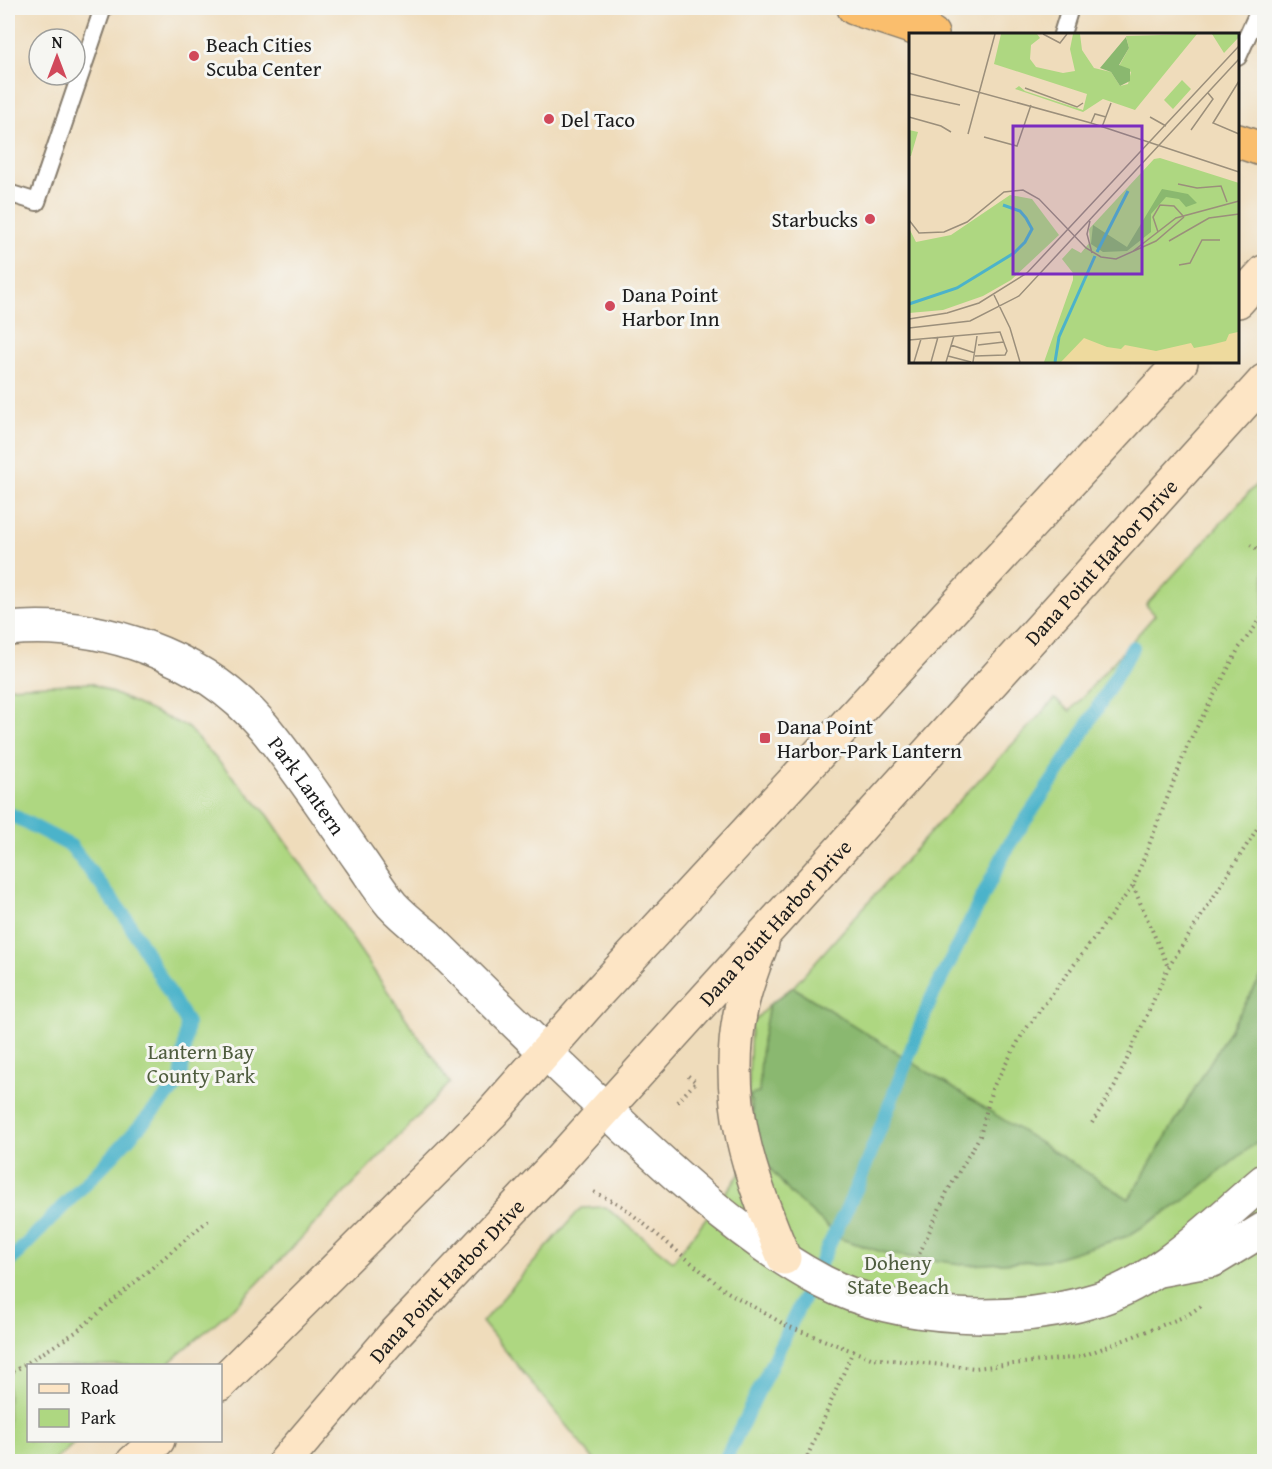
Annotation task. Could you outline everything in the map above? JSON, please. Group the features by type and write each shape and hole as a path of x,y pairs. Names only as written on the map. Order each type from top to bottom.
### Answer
{"highway":[{"path":"873,11 929,33"},
{"path":"1239,141 1264,150"}],"main road":[{"path":"1239,300 1264,272"},
{"path":"222,1381 491,1114 545,1052 1180,363"},
{"name":"Dana Point Harbor Drive","path":"285,1461 392,1337 557,1163 1264,381"},
{"path":"766,930 740,1009 733,1076 740,1136 755,1189 784,1258"},
{"path":"133,1461 156,1442"}],"street":[{"name":"Park Lantern","path":"8,629 57,628 137,644 165,654 218,686 260,723 281,748 392,906 605,1108"},
{"path":"605,1108 725,1215 784,1258 824,1283 896,1307 970,1316 1015,1316 1060,1310 1103,1298 1155,1271 1264,1181"},
{"path":"1213,1260 1264,1216"},
{"path":"1155,1271 1213,1260 1264,1228"}],"lane":[{"path":"8,193 37,202 103,8"},
{"path":"1062,33 1070,8"},
{"path":"1239,55 1260,8"}],"path":[{"path":"1250,545 1264,554"},
{"path":"896,1307 947,1191 980,1137 992,1089 1018,1042 1133,886 1189,742 1239,648 1264,615"},
{"path":"1092,1124 1115,1086 1168,968 1264,818"},
{"path":"1133,886 1168,968"},
{"path":"8,1375 76,1332 211,1218"},
{"path":"805,1461 852,1353"}],"green space":[{"name":"Doheny State Beach","path":"1264,476 1264,1461 595,1461 482,1322 581,1208 605,1207 673,1261 759,1149 748,1099 751,1024 769,1005 793,987 943,818 1055,699 1070,711 1155,615 1146,605"},
{"name":"Lantern Bay County Park","path":"91,683 187,727 268,815 450,1083 240,1302 167,1364 27,1364 27,1442 76,1442 53,1461 8,1461 8,687"},
{"path":"1264,972 1264,1136 1184,1201 1128,1236 1049,1260 969,1265 888,1254 841,1239 791,1194 768,1166 756,1129 750,1095 759,1093 762,1041 769,1005 793,987 1129,1199"}],"waterway":[{"path":"724,1462 858,1185 931,999 1008,846 1071,753 1133,647"},
{"path":"8,813 71,846 126,918 187,1023 181,1081 117,1151 8,1263"}],"place":[{"name":"Beach Cities Scuba Center","path":"194,56"},
{"name":"Del Taco","path":"549,119"},
{"name":"Starbucks","path":"870,219"},
{"name":"Dana Point Harbor Inn","path":"610,306"},
{"name":"Dana Point Harbor-Park Lantern","path":"765,738"}]}
